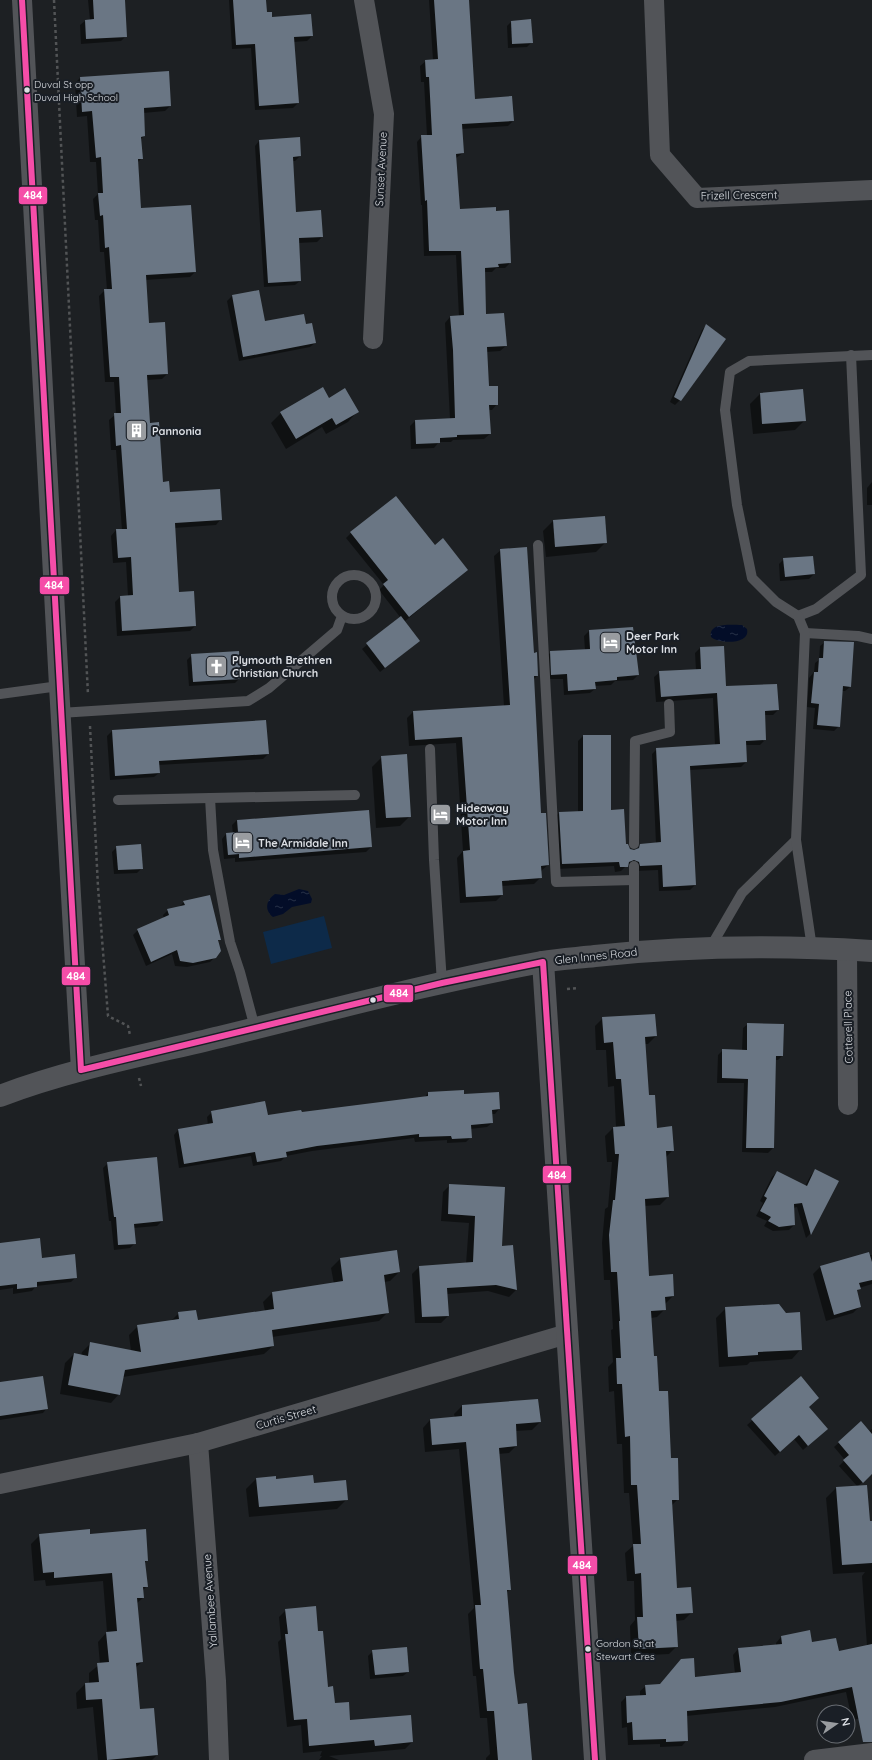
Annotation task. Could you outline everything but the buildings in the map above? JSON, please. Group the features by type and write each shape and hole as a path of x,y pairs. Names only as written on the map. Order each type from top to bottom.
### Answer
{"main road":[{"name":"Glen Innes Road","path":"0,1096 81,1070 442,983 544,962 634,952 710,948 812,948 872,951"},
{"path":"544,962 595,1760"}],"street":[{"path":"22,0 60,713 81,1070"},
{"name":"Sunset Avenue","path":"364,0 384,114 373,339"},
{"name":"Frizell Crescent","path":"654,0 660,155 697,198 872,190"},
{"name":"Cotterell Place","path":"847,949 848,1106"},
{"name":"Curtis Street","path":"0,1484 198,1443 567,1334"},
{"name":"Yallambee Avenue","path":"198,1443 216,1681 219,1760"},
{"path":"814,1760 872,1753"}],"lane":[{"path":"851,355 861,575"},
{"path":"812,948 796,840 805,633 798,616 776,602 752,578 737,505 725,410 730,372 749,361 872,355"},
{"path":"538,545 556,882 634,880"},
{"path":"347,575 364,577 371,582 375,590 376,598 373,607 367,614 359,618 342,616 332,603 334,586 347,575"},
{"path":"798,616 816,609 861,575 872,576"},
{"path":"60,713 248,701 269,688 337,630 342,616"},
{"path":"805,633 858,636 872,639"},
{"path":"0,694 59,686"},
{"path":"634,844 635,741 670,732 669,704"},
{"path":"430,750 434,860 442,983"},
{"path":"118,800 355,796"},
{"path":"210,798 213,850 230,942 240,972 255,1028"},
{"path":"710,948 742,893 796,840"},
{"path":"634,866 634,952"}],"path":[{"path":"54,0 98,888 108,1016 128,1026 130,1035"},
{"path":"139,1077 141,1086"}],"shaded area":[{"path":"324,916 332,948 271,964 263,932"}],"water":[{"path":"722,625 742,625 747,629 747,634 744,638 739,640 727,642 711,637 711,632 713,629"},
{"path":"299,889 308,891 312,899 311,903 292,907 283,914 273,917 270,914 267,905 272,896 275,894 284,895"}],"transit line":[{"name":"484","path":"22,0 81,1070 442,983 543,962 595,1760"}],"place":[{"name":"Duval St opp Duval High School","path":"27,90"},
{"name":"Pannonia","path":"137,431"},
{"name":"Deer Park Motor Inn","path":"611,642"},
{"name":"Plymouth Brethren Christian Church","path":"216,666"},
{"name":"Hideaway Motor Inn","path":"441,814"},
{"name":"The Armidale Inn","path":"242,843"},
{"name":"Gordon St at Stewart Cres","path":"588,1649"}]}
